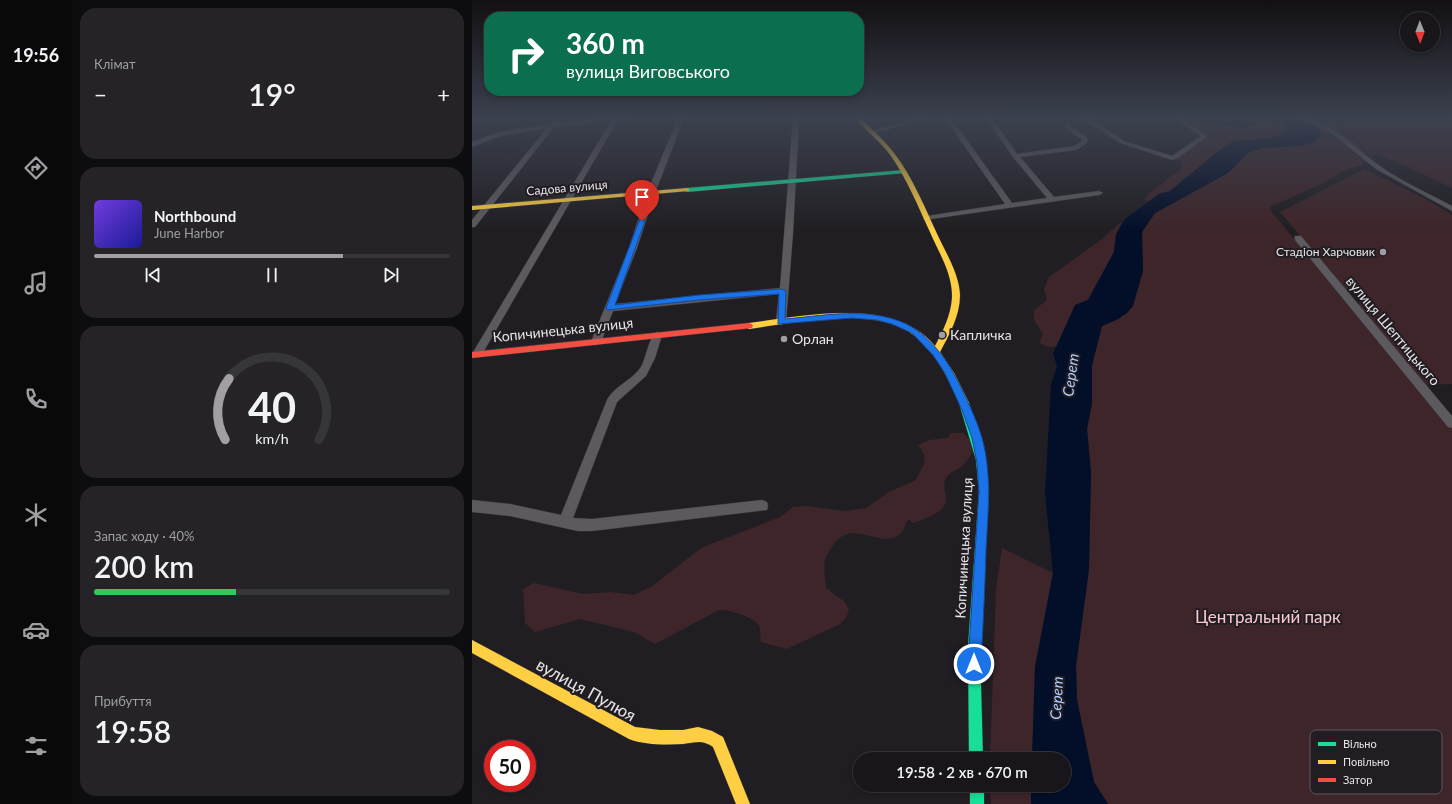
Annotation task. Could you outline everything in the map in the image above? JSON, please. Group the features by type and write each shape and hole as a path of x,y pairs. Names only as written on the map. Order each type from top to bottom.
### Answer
{"street":[{"path":"472,225 527,156"},
{"path":"474,355 562,212 568,200 567,199 594,156"},
{"path":"596,342 633,248 651,193 666,156"},
{"path":"781,322 782,291 794,156"},
{"path":"893,156 904,172 927,218 954,277 956,289 954,313 936,353"},
{"path":"974,156 1010,206"},
{"path":"1015,156 1051,199"},
{"path":"1164,156 1172,158 1178,156"},
{"path":"1362,156 1378,168 1452,209"},
{"name":"Садова вулиця","path":"472,208 904,172"},
{"path":"927,218 1099,193"},
{"name":"вулиця Шептицького","path":"1298,238 1452,424"},
{"path":"610,308 782,291"},
{"name":"Копичинецька вулиця","path":"474,355 847,316 877,318 894,322 914,331 936,353 949,372 970,419 980,450 984,478 974,648 976,752"},
{"path":"565,521 612,400 625,386 638,377 648,363 657,335"},
{"path":"472,506 510,510 578,524 592,525 762,506"},
{"name":"вулиця Пулюя","path":"472,646 634,734 660,737 698,734 712,738 718,742 743,804"},
{"path":"977,792 977,804"}],"green space":[{"path":"1181,156 1213,156 1170,191 1159,194 1149,201 1144,200 1148,194 1181,169 1181,162 1175,160"},
{"name":"Центральний парк","path":"1245,156 1358,156 1365,161 1362,165 1343,171 1328,181 1270,207 1271,211 1452,429 1452,804 1108,804 1094,782 1077,700 1076,666 1089,569 1091,473 1087,429 1092,403 1092,365 1102,326 1119,319 1143,271 1142,232 1155,213 1228,173"},
{"path":"1379,156 1452,156 1452,188 1395,161"},
{"name":"Стадіон Харчовик","path":"1364,169 1424,198 1452,215 1452,384 1426,385 1359,306 1360,299 1355,293 1345,289 1280,212"},
{"path":"1120,223 1122,223 1116,234 1114,252 1088,300 1075,305 1057,346 1049,347 1039,343 1043,334 1034,320 1034,310 1047,300 1044,289 1049,277 1102,239"},
{"path":"950,433 963,433 972,442 973,452 963,465 947,476 944,486 946,499 943,508 934,515 917,522 913,523 908,519 902,532 893,538 884,539 857,534 848,534 840,538 826,557 824,571 826,588 845,602 849,610 846,618 840,624 787,649 761,642 760,628 756,623 740,614 723,610 719,610 655,644 634,632 580,619 535,632 525,623 523,589 534,583 583,594 610,592 633,595 651,587 701,548 780,517 793,507 807,506 845,511 866,508 889,492 916,480 924,462 924,455 918,445 929,440 948,438"},
{"path":"1002,548 1053,573 1035,667 1032,752 990,752 996,589"},
{"path":"990,792 1031,792 1031,804 991,804"}],"water":[{"name":"Серет","path":"1213,156 1245,156 1228,173 1155,213 1142,232 1143,271 1133,306 1127,313 1118,319 1102,326 1092,365 1092,403 1087,429 1091,473 1089,569 1076,666 1077,700 1094,782 1108,804 1031,804 1031,792 1071,792 1071,752 1032,752 1035,667 1053,573 1045,493 1051,385 1057,366 1053,354 1075,305 1088,300 1114,252 1116,234 1125,219 1159,194 1170,191"}],"traffic: fast":[{"path":"687,190 904,172"},
{"path":"964,403 981,460 984,491 974,647 976,752"},
{"path":"977,792 977,804"}],"traffic: slow":[{"path":"893,156 916,194 946,258 954,280 956,303 949,325 936,353"},
{"path":"472,208 687,190"},
{"path":"749,326 834,316 878,318 898,323 914,331 930,345 944,363 964,403"},
{"path":"472,646 634,734 660,737 683,737 698,734 712,738 718,742 743,804"}],"traffic: jam":[{"path":"472,355 749,326"}],"place":[{"name":"Стадіон Харчовик","path":"1383,252"},
{"name":"Капличка","path":"942,335"},
{"name":"Орлан","path":"784,339"}],"route":[{"path":"642,221 610,308 782,291 781,322 827,317 869,316 894,322 910,328 936,353 949,372 967,410 980,450 984,478 974,664"}]}
